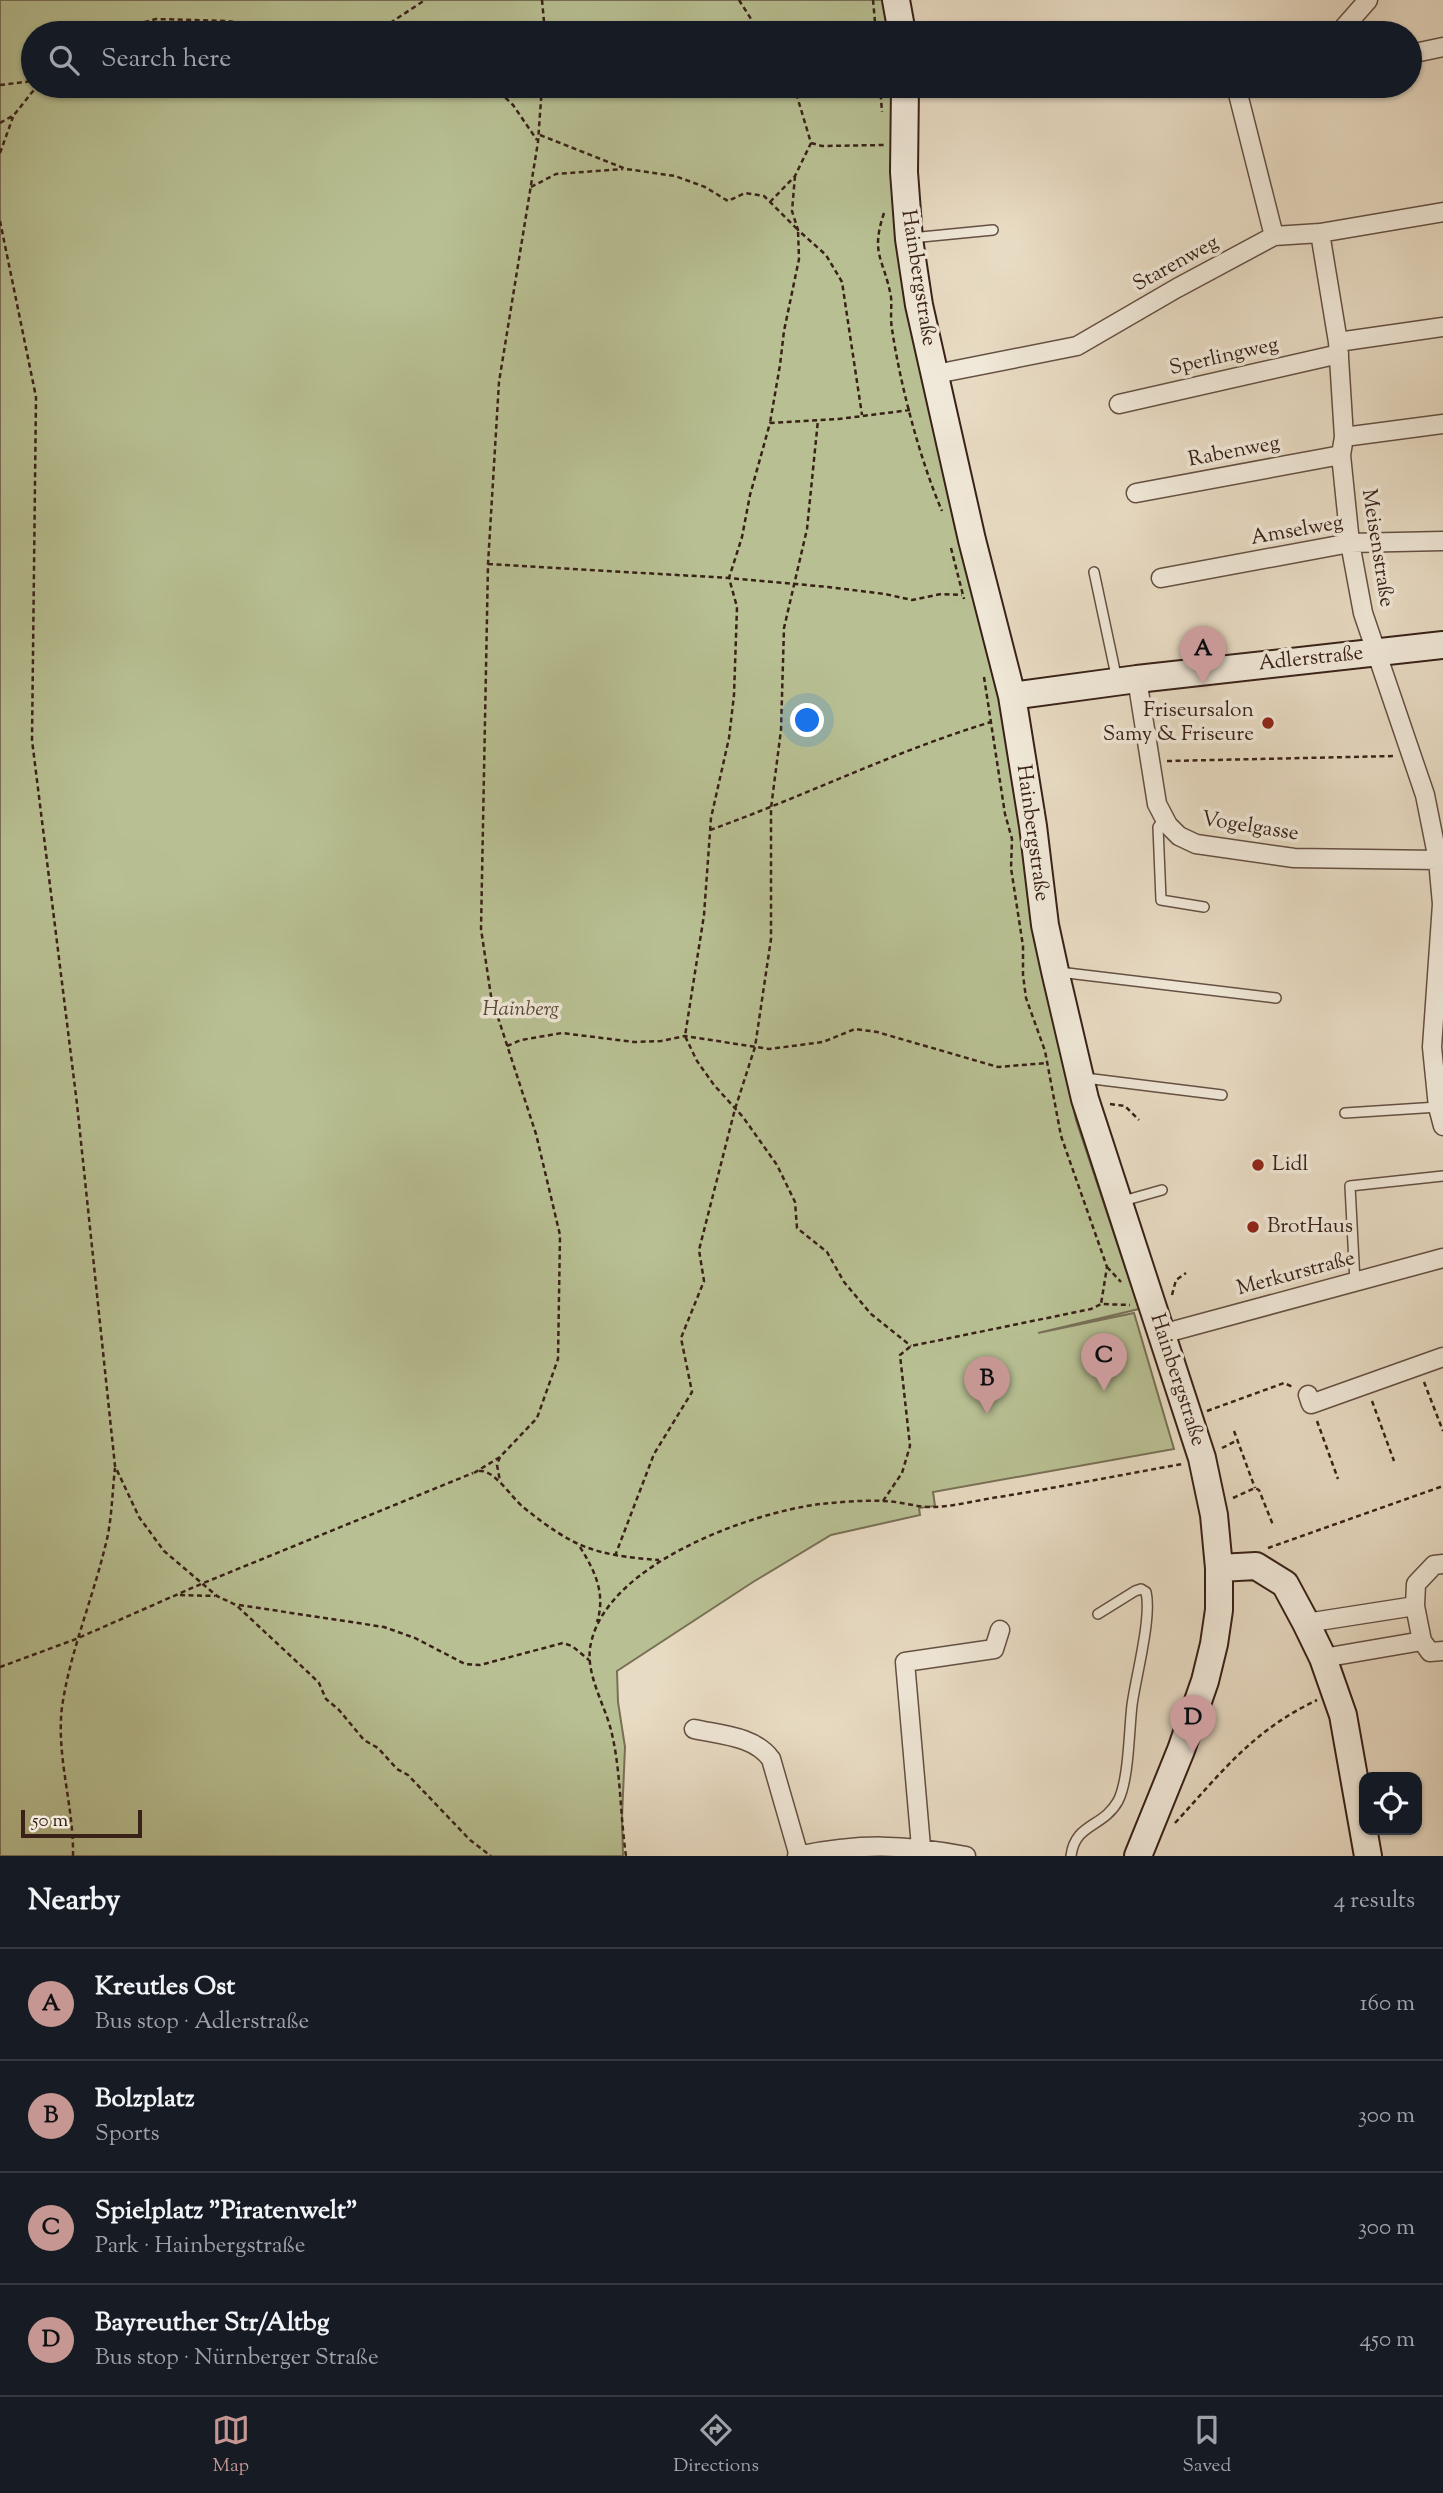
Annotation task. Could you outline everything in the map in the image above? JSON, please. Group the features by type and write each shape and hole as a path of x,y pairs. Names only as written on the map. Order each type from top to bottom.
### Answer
{"street":[{"path":"896,0 900,21"},
{"path":"1350,21 1368,0"},
{"path":"1422,51 1443,47"},
{"name":"Hainbergstraße","path":"905,98 904,173 909,239 919,305 972,540 1012,696 1033,826 1045,925 1055,971 1080,1078 1202,1458 1214,1515 1219,1568 1219,1610 1205,1681 1159,1808 1138,1856"},
{"path":"1239,98 1274,236"},
{"name":"Starenweg","path":"936,374 1077,346 1274,236 1320,233 1443,212"},
{"name":"Meisenstraße","path":"1320,233 1339,348 1350,544 1363,613 1425,795 1438,860 1442,904 1432,1047 1438,1107 1443,1126"},
{"name":"Sperlingweg","path":"1119,404 1339,348 1443,327"},
{"name":"Rabenweg","path":"1136,493 1443,424"},
{"name":"Amselweg","path":"1161,578 1350,544 1443,541"},
{"name":"Adlerstraße","path":"1012,696 1128,680 1443,645"},
{"path":"1128,680 1150,762 1157,804 1164,819"},
{"name":"Vogelgasse","path":"1164,819 1180,835 1196,844 1294,858 1438,860"},
{"name":"Merkurstraße","path":"1161,1334 1443,1258"},
{"path":"1310,1400 1366,1385 1443,1357"},
{"path":"1443,1564 1434,1565 1416,1584 1415,1606 1422,1642 1430,1653 1443,1651"},
{"path":"1219,1568 1256,1566 1285,1584 1306,1623 1323,1658 1343,1715 1368,1856"},
{"path":"1306,1623 1415,1606"},
{"path":"921,1847 905,1662 994,1649 1000,1630"},
{"path":"1323,1658 1422,1642"},
{"path":"694,1729 748,1741 762,1747 771,1759 798,1856 849,1846 921,1847 966,1856"}],"lane":[{"path":"909,239 993,230"},
{"path":"1094,572 1128,680"},
{"path":"1164,819 1158,827 1161,900 1204,907"},
{"path":"1055,971 1276,998"},
{"path":"1080,1078 1093,1077 1222,1095"},
{"path":"1345,1113 1438,1107"},
{"path":"1355,1282 1350,1186 1443,1177"},
{"path":"1119,1202 1162,1190"},
{"path":"1071,1856 1072,1844 1077,1835 1107,1815 1118,1801 1123,1786 1132,1702 1147,1611 1146,1592 1141,1589 1135,1591 1098,1614"}],"path":[{"path":"393,21 425,0"},
{"path":"542,0 544,21"},
{"path":"739,0 752,21"},
{"path":"873,0 875,21"},
{"path":"148,21 227,21"},
{"path":"0,85 21,82"},
{"path":"0,153 14,115 27,98"},
{"path":"506,98 538,142"},
{"path":"0,1667 76,1639 201,1584 474,1472 499,1457 537,1418 558,1359 560,1235 536,1134 491,996 481,929 488,564 499,382 538,142 541,98"},
{"path":"770,202 795,176 811,143 798,98"},
{"path":"0,123 14,115"},
{"path":"538,135 626,169"},
{"path":"811,143 822,146 884,145"},
{"path":"531,187 556,174 626,169 675,176 705,187 728,201 745,193 764,196 826,255 842,282 862,415"},
{"path":"795,176 792,211 798,230 799,259 783,331 770,423 729,578 737,607 734,695 729,738 710,830 704,915 685,1036 697,1061 714,1085 736,1109 777,1164 795,1202 797,1228 827,1252 844,1282 871,1314 911,1346"},
{"path":"0,221 36,397 32,740 78,1104 115,1466 106,1544 94,1591 76,1639 62,1707 61,1732 73,1856"},
{"path":"770,423 910,410 934,492 945,516"},
{"path":"615,1556 654,1454 692,1392 681,1338 704,1281 699,1250 755,1047 771,939 771,808 780,730 784,628 807,528 818,420"},
{"path":"950,546 966,606"},
{"path":"488,564 794,583 912,600 941,594 963,596"},
{"path":"982,667 1005,814 1012,839 1011,868 1023,946 1026,998 1047,1063 1062,1136 1107,1267 1101,1304"},
{"path":"710,830 771,808 935,739 991,722"},
{"path":"1150,762 1220,758 1412,755"},
{"path":"507,1046 521,1040 562,1033 634,1042 661,1041 685,1036 769,1049 823,1042 855,1029 877,1032 998,1067 1047,1063"},
{"path":"1100,1102 1125,1106 1139,1120"},
{"path":"1169,1304 1176,1280 1186,1273"},
{"path":"883,1500 902,1473 910,1446 900,1355 911,1346 1091,1309 1101,1304 1134,1305"},
{"path":"1418,1366 1443,1432"},
{"path":"1204,1412 1284,1383 1310,1400 1338,1479"},
{"path":"1366,1385 1394,1461"},
{"path":"1234,1431 1255,1488 1259,1490 1273,1525"},
{"path":"1217,1450 1238,1440"},
{"path":"499,1457 497,1465 500,1484"},
{"path":"594,1629 610,1604 630,1583 659,1560 742,1523 778,1511 821,1504 883,1500 931,1507 1185,1464"},
{"path":"115,1466 139,1517 163,1551 201,1584 236,1605 312,1676 326,1699 364,1740 378,1748 397,1769 408,1775 470,1840 491,1856"},
{"path":"474,1472 484,1470 491,1473 513,1499 548,1527 580,1547 615,1556 659,1560"},
{"path":"1265,1549 1443,1487"},
{"path":"1231,1499 1255,1488"},
{"path":"580,1547 594,1569 600,1589 600,1612 590,1646 589,1660 611,1730 626,1856"},
{"path":"177,1595 218,1596"},
{"path":"236,1605 384,1627 415,1638 466,1664 480,1665 564,1643 589,1660"},
{"path":"1175,1823 1212,1780 1256,1737 1291,1713 1324,1697"}],"green space":[{"name":"Hainberg","path":"0,0 898,0 904,21 21,21 21,98 910,98 900,182 1000,665 1056,1030 1076,1120 1139,1309 1038,1333 1134,1313 1174,1449 933,1492 935,1506 919,1508 920,1515 831,1535 753,1582 617,1671 618,1702 625,1747 623,1856 0,1856"}],"place":[{"name":"Kreutles Ost","path":"1203,684"},
{"name":"Friseursalon Samy & Friseure","path":"1268,723"},
{"name":"Lidl","path":"1258,1165"},
{"name":"BrotHaus","path":"1253,1227"},
{"name":"Spielplatz \"Piratenwelt\"","path":"1104,1391"},
{"name":"Bolzplatz","path":"987,1414"},
{"name":"Bayreuther Str/Altbg","path":"1193,1753"}]}
